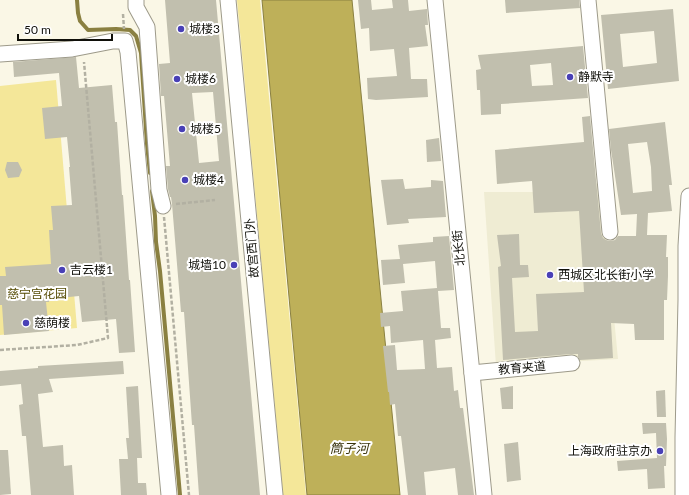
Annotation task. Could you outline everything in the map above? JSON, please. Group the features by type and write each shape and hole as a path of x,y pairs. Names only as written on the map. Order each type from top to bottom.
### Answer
{"street":[{"path":"136,0 136,7 147,27 159,190 163,206"},
{"name":"故宫西门外","path":"228,0 275,495"},
{"name":"北长街","path":"435,0 484,495"},
{"path":"588,0 610,232"},
{"path":"0,54 72,48 113,41 125,41 127,46 170,495"},
{"path":"683,495 686,437 686,246 689,196"},
{"name":"教育夹道","path":"472,373 572,364"}],"path":[{"path":"0,350 80,345 108,338 84,62"},
{"path":"189,495 163,206 215,200"}],"shaded area":[{"name":"西城区北长街小学","path":"601,183 618,359 496,366 484,192 561,192 560,187"}],"green space":[{"path":"237,0 260,0 306,495 283,495"},
{"name":"慈宁宫花园","path":"56,80 77,328 0,335 0,86"}],"water":[{"name":"筒子河","path":"262,0 352,0 400,495 307,495"}],"building":[{"path":"165,0 216,0 260,495 199,495 194,425 192,425 184,312 181,312 172,204 168,189 166,166 170,166 164,96 161,96 159,64 170,63","holes":["213,92 219,161 199,163 192,93"]},
{"path":"358,0 371,0 372,10 393,8 392,0 408,0 409,11 427,9 428,25 425,25 428,46 409,48 411,79 427,79 428,97 376,100 368,99 367,78 397,76 394,49 370,51 369,28 361,29"},
{"path":"505,0 579,0 580,8 506,13"},
{"path":"673,9 679,81 608,89 601,15","holes":["654,31 657,63 623,67 620,34"]},
{"name":"静默寺","path":"583,46 588,98 501,104 501,114 481,115 480,90 477,90 476,70 481,69 478,55","holes":["551,63 553,85 532,86 530,65"]},
{"path":"76,57 79,88 112,85 115,122 117,122 135,352 119,353 116,319 82,322 79,296 49,299 49,302 46,302 49,331 4,335 2,305 0,305 0,276 6,276 5,267 51,264 49,230 53,230 51,206 72,205 67,137 45,139 42,108 62,106 59,73 14,77 13,62"},
{"path":"590,116 601,233 603,238 610,241 615,240 618,236 636,236 637,214 621,215 609,129 665,122 672,185 669,185 672,211 648,213 647,235 667,235 666,257 668,257 668,276 667,300 664,300 664,340 635,340 634,324 611,323 613,358 580,360 578,354 571,354 503,360 498,267 501,266 497,235 519,234 520,265 528,265 529,277 512,278 515,332 538,331 536,294 584,292 579,211 534,213 532,181 497,184 495,150 584,142 582,117","holes":["647,142 651,167 652,191 633,193 628,144"]},
{"path":"439,138 441,161 427,162 426,140"},
{"path":"7,162 18,162 22,170 19,177 8,178 5,170"},
{"path":"403,179 405,189 431,187 431,180 443,181 446,217 408,219 409,223 387,225 381,180"},
{"path":"449,236 454,290 438,291 441,328 450,328 451,338 435,340 437,368 452,367 454,391 458,390 460,408 463,408 474,495 458,495 455,468 424,472 426,495 408,495 401,436 398,436 395,404 390,405 383,346 395,345 397,370 425,369 423,340 391,343 390,326 381,327 380,313 403,311 401,291 437,288 435,261 403,264 405,283 383,285 381,260 400,259 398,245 433,242 433,237"},
{"path":"123,361 124,374 49,379 53,392 38,394 43,447 63,445 64,466 72,465 74,495 31,495 26,436 22,436 19,405 23,404 21,384 0,386 0,371 38,368 38,366"},
{"path":"138,386 142,458 137,458 138,483 146,483 147,495 121,495 119,459 128,459 126,438 129,438 126,387"},
{"path":"513,386 513,409 502,409 500,388"},
{"path":"665,390 666,417 657,417 656,391"},
{"path":"642,423 666,423 666,466 664,466 665,488 648,489 647,469 618,471 617,461 657,458 656,433 643,434"},
{"path":"518,442 521,480 507,482 504,444"},
{"path":"0,450 8,450 11,494 0,495"}],"waterway":[{"path":"77,0 80,21 88,30 130,30 136,36 141,53 150,173"},
{"path":"152,191 180,495"}],"place":[{"name":"城楼3","path":"181,29"},
{"name":"静默寺","path":"570,77"},
{"name":"城楼6","path":"177,79"},
{"name":"城楼5","path":"182,129"},
{"name":"城楼4","path":"185,180"},
{"name":"城墙10","path":"234,265"},
{"name":"吉云楼1","path":"62,270"},
{"name":"西城区北长街小学","path":"550,275"},
{"name":"慈荫楼","path":"26,323"},
{"name":"上海政府驻京办","path":"660,451"}]}
